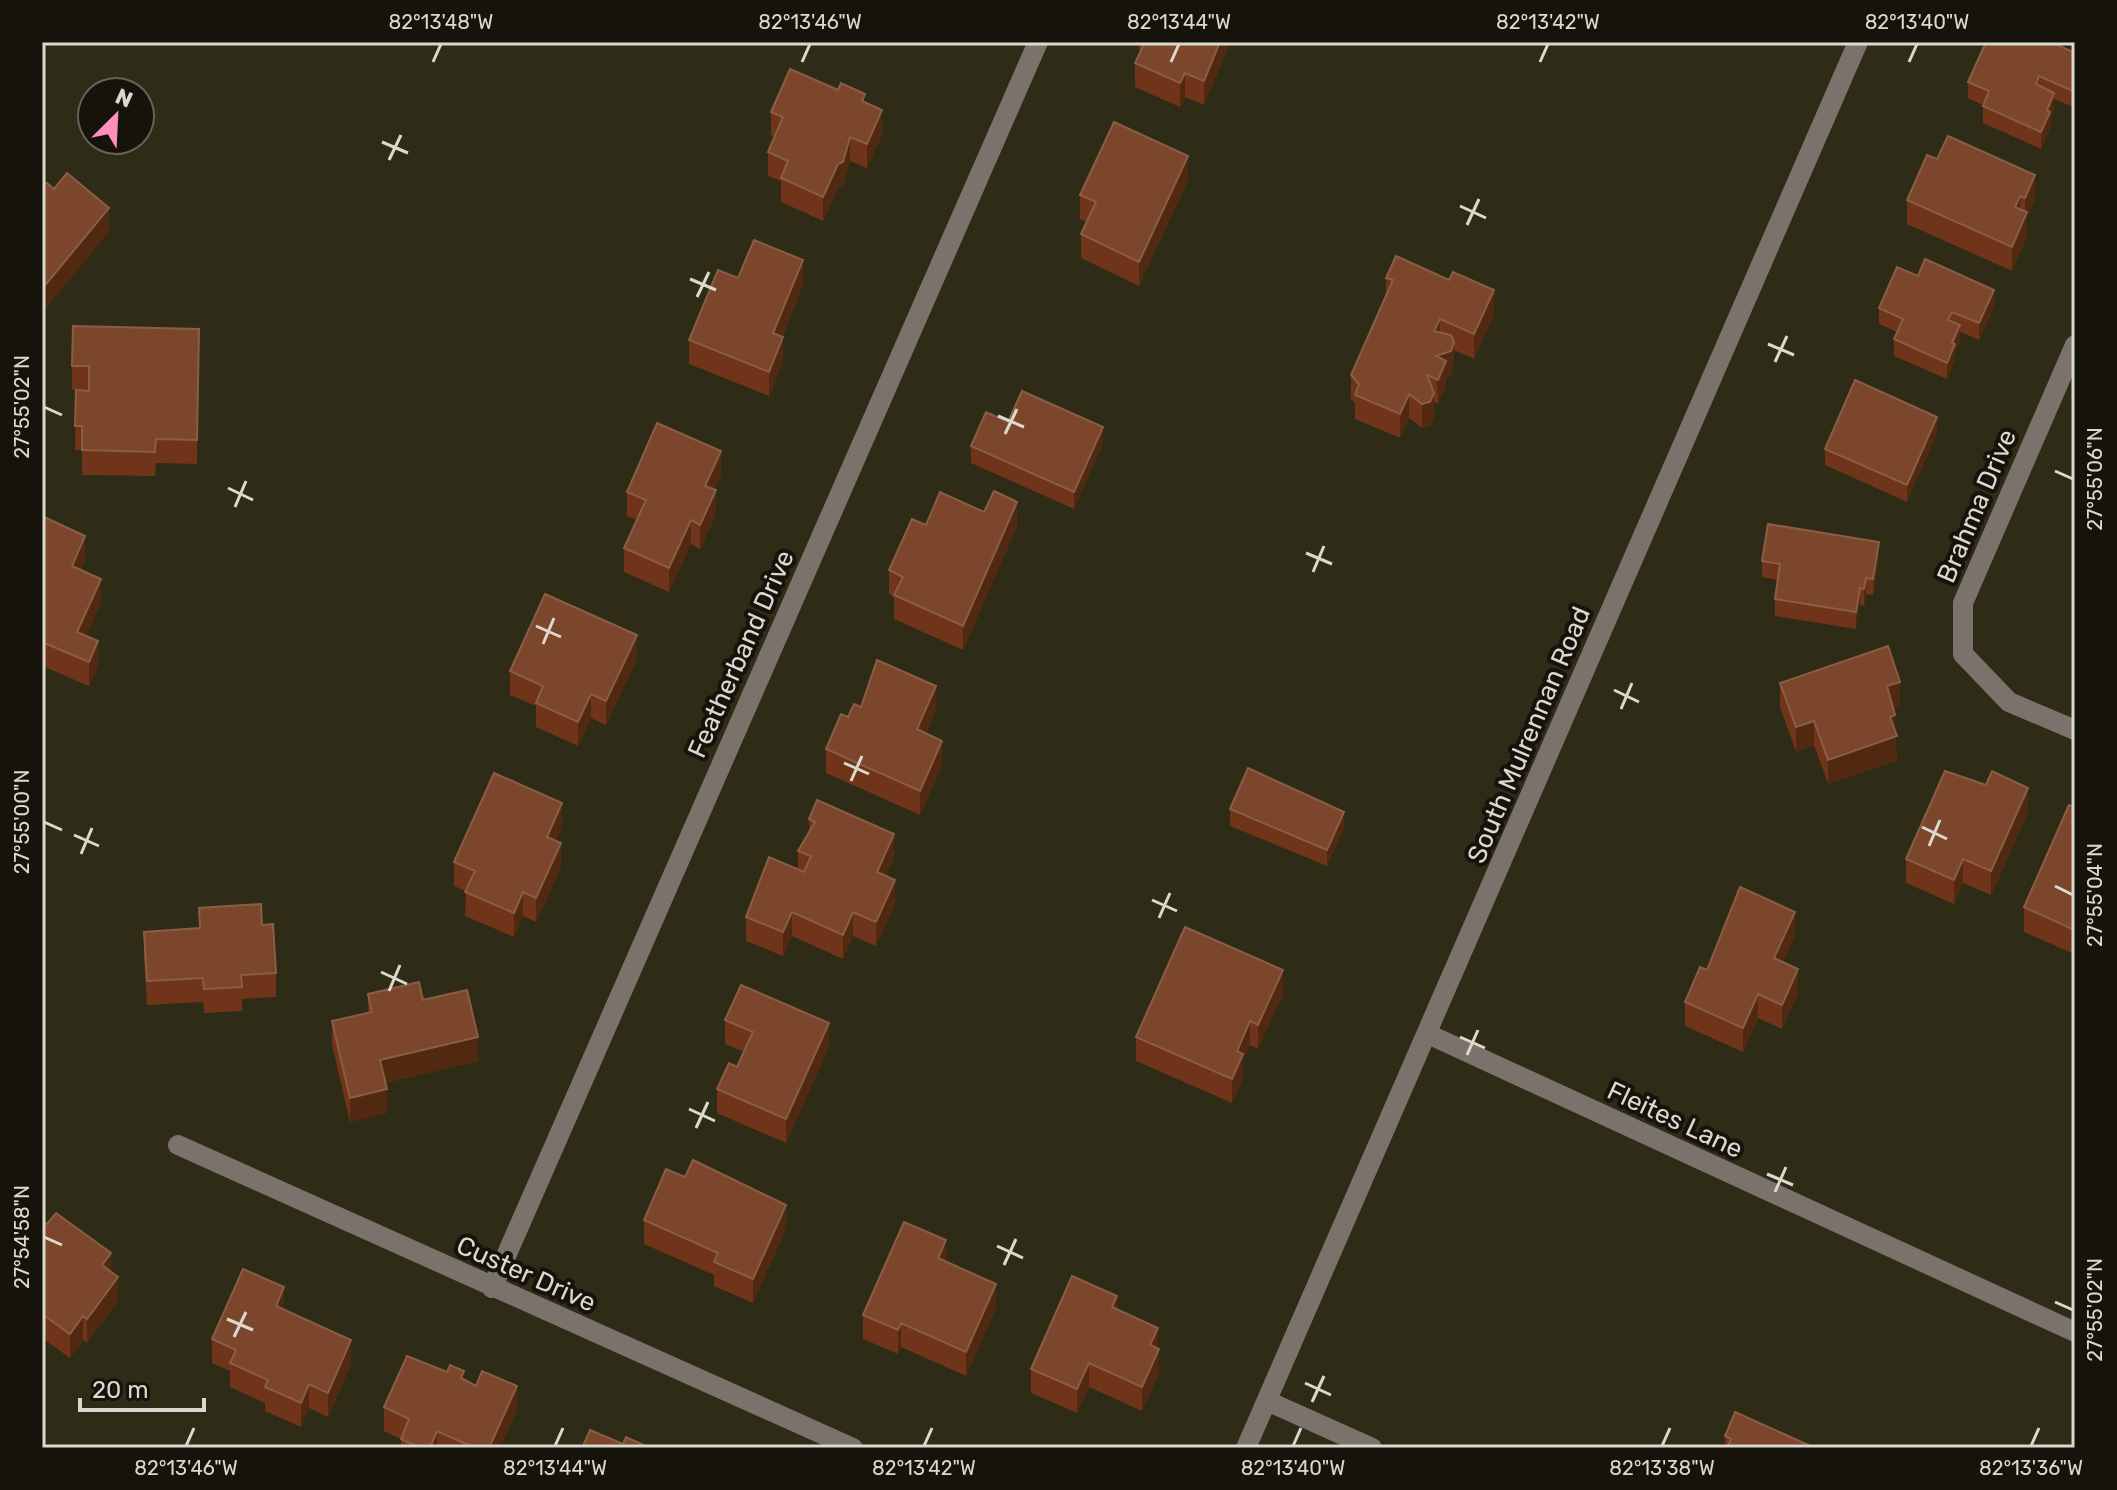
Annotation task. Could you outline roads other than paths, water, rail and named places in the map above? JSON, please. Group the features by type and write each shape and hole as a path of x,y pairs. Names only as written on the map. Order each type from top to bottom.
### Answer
{"street":[{"name":"Featherband Drive","path":"492,1288 1038,42"},
{"name":"South Mulrennan Road","path":"1246,1448 1858,42"},
{"name":"Brahma Drive","path":"2075,345 1963,603 1963,654 2009,702 2075,730"},
{"name":"Fleites Lane","path":"1428,1034 2075,1332"},
{"name":"Custer Drive","path":"178,1145 853,1448"},
{"path":"1267,1401 1372,1448"}]}
